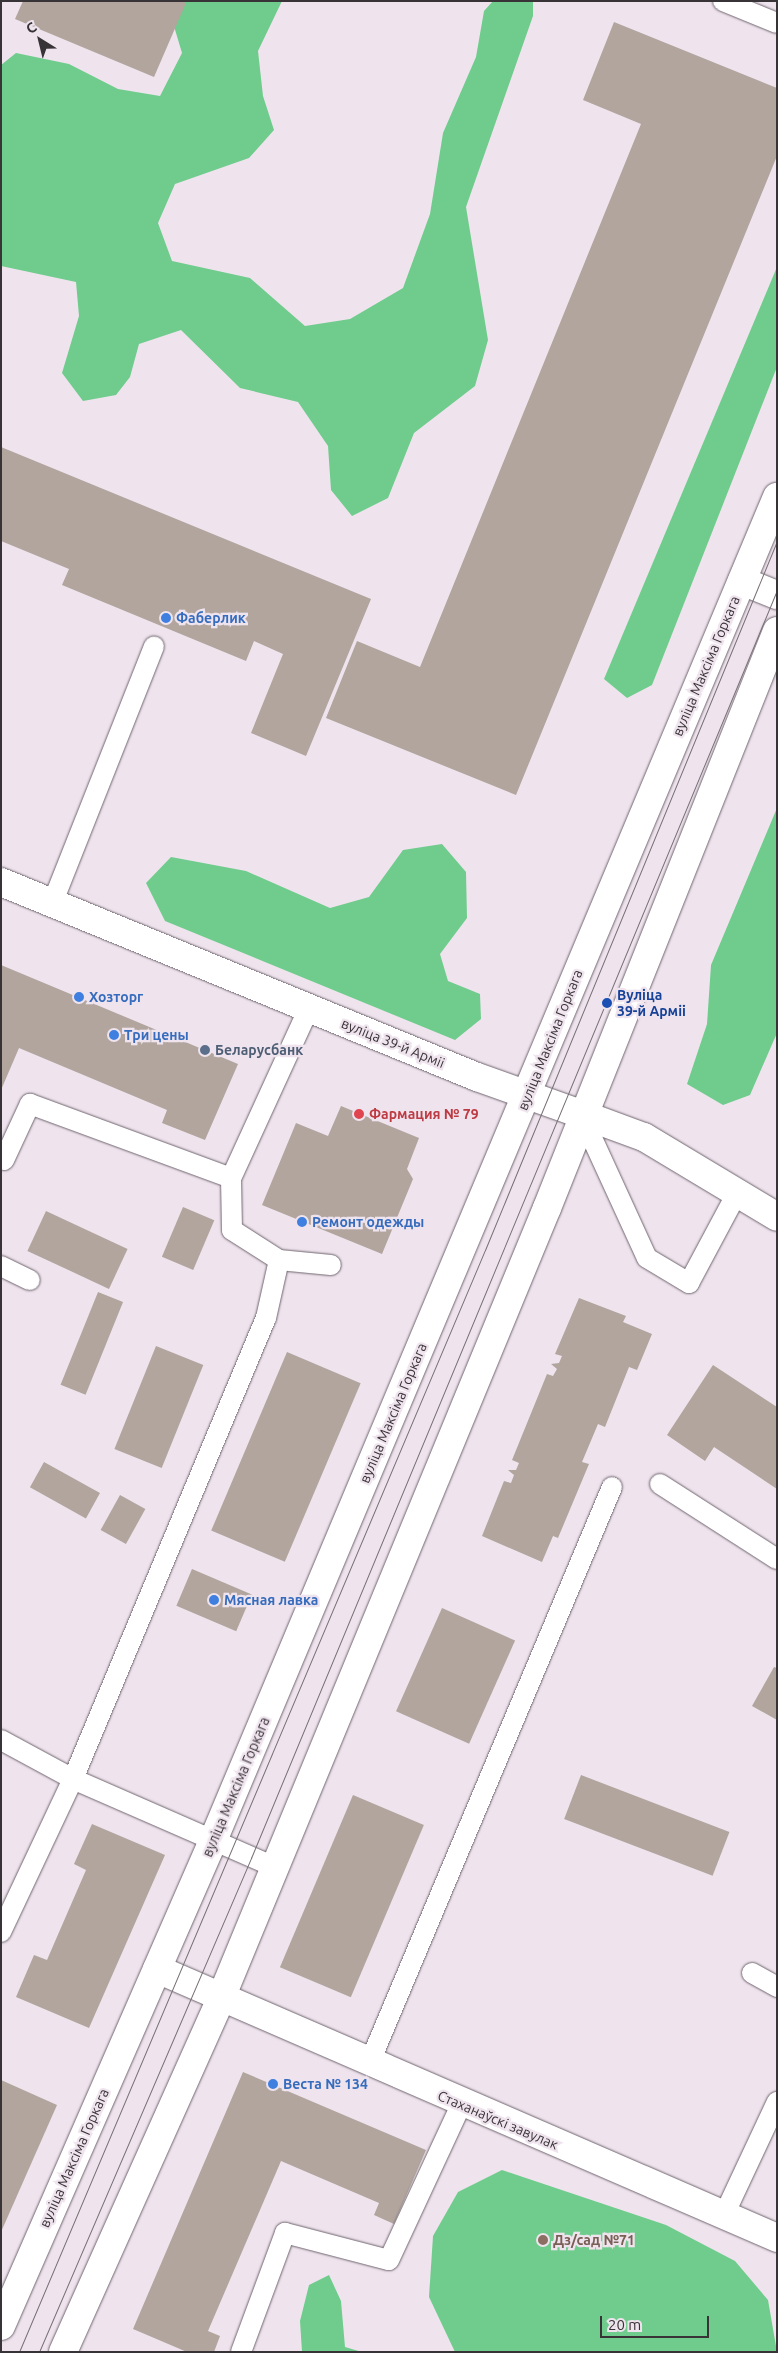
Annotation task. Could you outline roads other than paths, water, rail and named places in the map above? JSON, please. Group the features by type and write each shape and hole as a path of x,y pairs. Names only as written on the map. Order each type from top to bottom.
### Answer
{"main road":[{"name":"вуліца Максіма Горкага","path":"1,2326 212,1843 528,1095 777,497"},
{"path":"742,581 777,595"},
{"path":"68,2350 221,1998 548,1208 581,1114 777,630"},
{"name":"вуліца 39-й Арміі","path":"1,882 528,1095 644,1137 777,1218"},
{"name":"Стаханаўскі завулак","path":"157,1969 461,2105 724,2214 777,2238"}],"lane":[{"path":"723,1 777,23"},
{"path":"52,904 154,646"},
{"path":"309,1008 231,1178 232,1230 279,1260 331,1265"},
{"path":"4,1160 30,1104 231,1178"},
{"path":"581,1114 647,1258 689,1283 737,1193"},
{"path":"1,1932 73,1779 266,1318 279,1260"},
{"path":"1,1266 30,1280"},
{"path":"660,1484 777,1559"},
{"path":"369,2064 612,1487"},
{"path":"1,1740 73,1779 212,1843 274,1867"},
{"path":"752,1973 777,1987"},
{"path":"724,2214 777,2102"},
{"path":"241,2352 285,2233 389,2260 461,2105"}],"tram line":[{"path":"19,2352 485,1250 777,541"},
{"path":"39,2352 251,1858 777,590"}],"place":[{"name":"Фаберлик","path":"166,618"},
{"name":"Хозторг","path":"79,997"},
{"name":"Вуліца 39-й Арміі","path":"607,1003"},
{"name":"Три цены","path":"114,1035"},
{"name":"Беларусбанк","path":"205,1050"},
{"name":"Фармация № 79","path":"359,1114"},
{"name":"Ремонт одежды","path":"302,1222"},
{"name":"Мясная лавка","path":"214,1600"},
{"name":"Веста № 134","path":"273,2084"},
{"name":"Дз/сад №71","path":"543,2240"}]}
